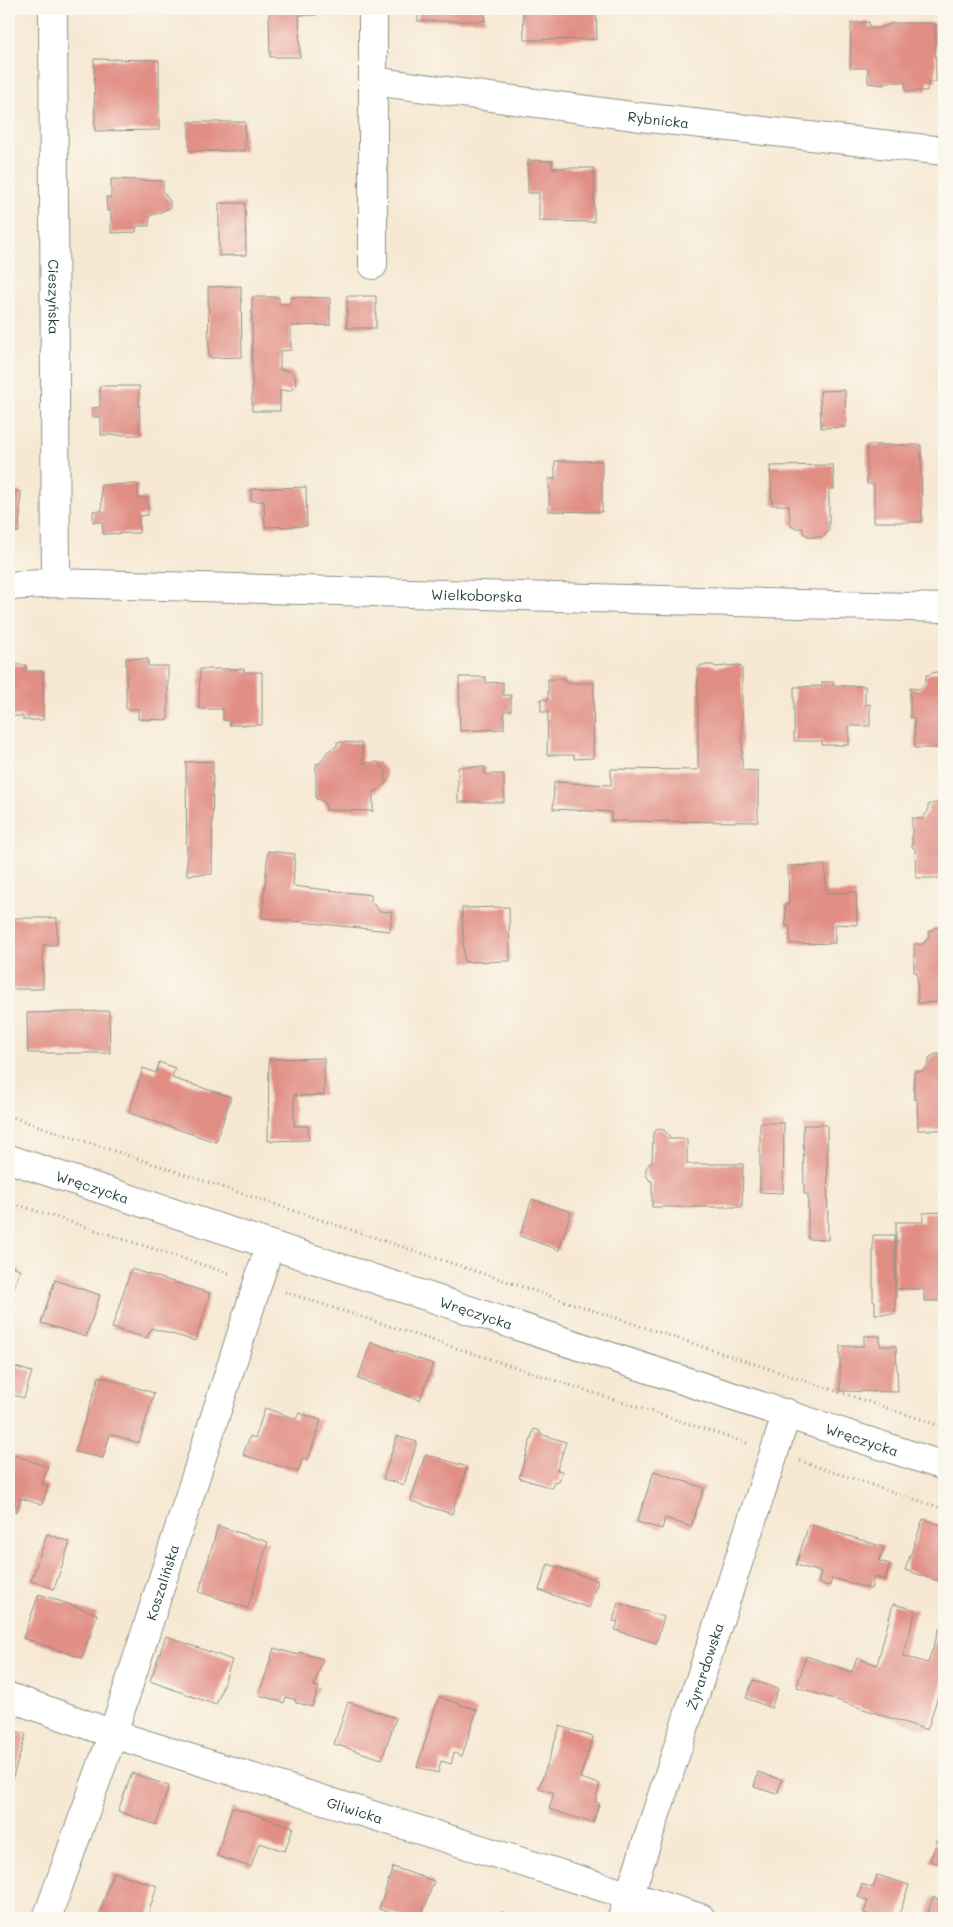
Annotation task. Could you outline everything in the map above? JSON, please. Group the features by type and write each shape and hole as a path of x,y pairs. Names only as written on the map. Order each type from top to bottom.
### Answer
{"street":[{"name":"Cieszyńska","path":"53,9 56,583"},
{"path":"373,9 373,265"},
{"name":"Rybnicka","path":"373,81 640,117 944,151"},
{"name":"Wielkoborska","path":"9,586 56,583 944,608"},
{"name":"Wręczycka","path":"9,1159 944,1466"},
{"name":"Koszalińska","path":"47,1918 113,1734 270,1245"},
{"name":"Żyrardowska","path":"626,1907 787,1414"},
{"name":"Gliwicka","path":"9,1697 113,1734 626,1907 701,1918"}],"path":[{"path":"9,1116 944,1427"},
{"path":"9,1202 234,1275"},
{"path":"279,1290 755,1446"},
{"path":"801,1461 944,1509"}],"building":[{"path":"269,9 317,9 317,15 299,15 300,57 270,57"},
{"path":"418,9 485,9 485,21 418,21"},
{"path":"523,9 596,9 597,39 524,40"},
{"path":"869,22 869,28 881,28 892,23 935,23 936,82 928,82 927,91 906,91 905,82 886,82 884,85 868,83 868,68 850,68 851,23"},
{"path":"94,59 159,60 159,130 95,131"},
{"path":"189,122 245,122 245,151 189,151"},
{"path":"528,160 553,161 552,168 594,168 594,222 539,221 539,193 528,193"},
{"path":"111,179 163,181 163,192 170,201 170,208 150,216 149,226 137,226 136,232 111,233 111,211 107,211 106,197 111,197"},
{"path":"219,203 245,203 246,255 219,256"},
{"path":"241,286 242,357 209,358 208,287"},
{"path":"347,296 376,296 376,328 347,328"},
{"path":"252,297 279,297 279,304 290,304 290,297 330,298 330,325 291,326 291,350 280,351 280,370 290,371 295,376 296,385 290,391 280,390 280,411 252,411"},
{"path":"100,386 139,386 140,435 101,435 101,417 92,417 92,408 100,407"},
{"path":"845,390 846,427 821,428 820,391"},
{"path":"867,445 921,445 922,522 874,522 874,484 867,484"},
{"path":"555,461 602,461 602,512 549,511 549,479 555,479"},
{"path":"833,465 834,489 829,489 829,530 823,537 810,537 803,533 803,528 794,528 790,524 789,505 772,505 770,466"},
{"path":"138,484 138,498 147,498 148,515 139,516 139,533 103,534 102,522 93,522 93,511 102,511 101,485"},
{"path":"306,487 307,526 265,527 264,501 251,501 251,489"},
{"path":"9,491 21,492 19,532 9,531"},
{"path":"126,658 148,659 148,666 168,666 168,720 138,719 138,709 126,709"},
{"path":"9,665 26,665 26,671 43,671 43,720 23,720 23,716 9,716"},
{"path":"701,665 713,665 715,667 739,665 742,668 742,770 758,771 758,822 611,821 611,812 553,809 554,782 611,785 611,769 698,770 698,668"},
{"path":"200,669 244,669 244,672 262,672 262,725 229,725 229,721 223,720 223,709 199,709"},
{"path":"940,671 944,674 944,748 915,748 914,718 910,717 910,688 919,689 926,681 926,675"},
{"path":"459,677 486,677 486,683 503,682 503,695 511,695 511,711 504,711 504,729 460,731"},
{"path":"548,679 566,680 566,683 594,683 593,758 574,759 574,755 547,755 548,712 541,712 541,699 548,700"},
{"path":"822,682 834,682 833,686 865,686 865,705 870,704 870,726 849,726 849,745 822,745 822,741 794,741 794,687 822,686"},
{"path":"337,742 362,743 363,763 378,762 386,771 386,783 376,792 373,791 373,811 327,810 321,800 316,799 316,764 320,763 328,751 337,746"},
{"path":"213,761 212,874 187,875 186,762"},
{"path":"458,767 485,767 485,774 504,774 504,802 458,802"},
{"path":"942,801 944,804 944,878 916,878 915,848 912,847 912,818 922,819 928,811 928,805"},
{"path":"268,851 295,854 293,886 371,895 371,901 379,911 392,912 390,931 262,918"},
{"path":"825,865 826,893 856,892 857,925 835,924 835,943 790,944 790,926 786,926 785,905 789,904 788,866"},
{"path":"509,907 510,961 464,962 462,908"},
{"path":"9,918 57,918 57,945 43,945 43,989 9,989"},
{"path":"935,927 944,929 944,1002 918,1003 917,972 914,972 914,944 923,944 929,936 929,931"},
{"path":"109,1011 110,1053 28,1053 27,1013"},
{"path":"935,1054 943,1054 944,1056 944,1130 918,1130 917,1099 914,1099 914,1071 923,1071 929,1063 929,1058"},
{"path":"324,1058 324,1095 296,1096 294,1094 294,1126 308,1126 309,1140 268,1141 269,1059"},
{"path":"159,1062 175,1068 172,1078 231,1097 216,1142 129,1113 143,1068 156,1073"},
{"path":"760,1123 784,1123 783,1193 760,1192"},
{"path":"803,1125 827,1125 828,1240 808,1239 808,1194 804,1194"},
{"path":"657,1129 664,1130 669,1135 669,1139 687,1139 687,1164 743,1164 742,1207 652,1207 652,1181 646,1175 646,1168 652,1163 653,1134"},
{"path":"532,1199 571,1212 559,1250 520,1236"},
{"path":"944,1212 944,1301 924,1301 924,1289 896,1289 896,1222 923,1222 923,1213"},
{"path":"873,1235 895,1235 895,1314 875,1314 875,1301 873,1301"},
{"path":"9,1265 20,1269 9,1303"},
{"path":"131,1269 210,1293 196,1341 151,1328 147,1338 112,1328"},
{"path":"55,1280 100,1295 86,1337 41,1323"},
{"path":"864,1336 880,1336 880,1346 896,1346 898,1392 840,1391 840,1346 864,1346"},
{"path":"371,1342 433,1364 420,1400 358,1379"},
{"path":"9,1365 32,1372 24,1398 10,1394 9,1398"},
{"path":"99,1376 154,1393 139,1443 110,1434 103,1458 75,1452"},
{"path":"265,1408 296,1419 299,1413 321,1420 308,1460 303,1458 298,1472 243,1455 250,1436 255,1438"},
{"path":"534,1429 540,1431 540,1434 566,1442 557,1470 562,1471 559,1482 554,1481 552,1488 519,1478"},
{"path":"397,1436 417,1442 404,1485 383,1479"},
{"path":"9,1453 48,1467 42,1483 48,1486 42,1505 21,1498 16,1512 9,1509"},
{"path":"425,1455 467,1467 452,1514 411,1501"},
{"path":"654,1471 704,1488 691,1527 665,1518 662,1529 637,1522"},
{"path":"923,1519 944,1526 944,1583 905,1570"},
{"path":"809,1524 884,1547 879,1561 890,1564 885,1580 874,1577 871,1589 832,1578 830,1586 818,1583 821,1572 796,1565"},
{"path":"218,1526 268,1542 248,1608 199,1592"},
{"path":"47,1534 70,1542 54,1589 31,1581"},
{"path":"548,1564 598,1581 589,1608 539,1590"},
{"path":"39,1594 97,1614 82,1658 23,1638"},
{"path":"618,1603 664,1617 656,1643 615,1630 618,1622 613,1621"},
{"path":"893,1604 916,1610 903,1656 928,1663 940,1627 944,1628 944,1682 927,1730 797,1687 806,1656 852,1672 857,1658 877,1665"},
{"path":"166,1636 232,1660 216,1705 150,1681"},
{"path":"274,1648 298,1655 299,1652 323,1659 314,1686 319,1687 312,1707 286,1697 284,1703 259,1695"},
{"path":"753,1680 778,1689 771,1708 746,1698"},
{"path":"439,1697 477,1710 462,1756 454,1753 451,1764 441,1761 438,1773 417,1767"},
{"path":"348,1702 396,1718 382,1759 334,1744"},
{"path":"560,1726 593,1737 580,1778 600,1784 595,1802 599,1803 593,1823 549,1809 554,1793 539,1788"},
{"path":"9,1729 26,1734 9,1790"},
{"path":"758,1772 782,1780 777,1794 754,1787"},
{"path":"132,1773 169,1786 156,1825 118,1811"},
{"path":"232,1807 293,1827 285,1851 259,1843 251,1867 217,1856"},
{"path":"938,1838 944,1841 944,1866 930,1861"},
{"path":"393,1867 434,1881 421,1918 407,1918 379,1909"},
{"path":"113,1872 157,1886 147,1918 98,1918"},
{"path":"877,1875 909,1885 898,1918 878,1918 864,1913 868,1901 858,1897 862,1884 873,1888"},
{"path":"9,1897 13,1899 9,1913"},
{"path":"933,1897 944,1901 944,1918 926,1918"},
{"path":"502,1912 522,1918 500,1918"}]}
